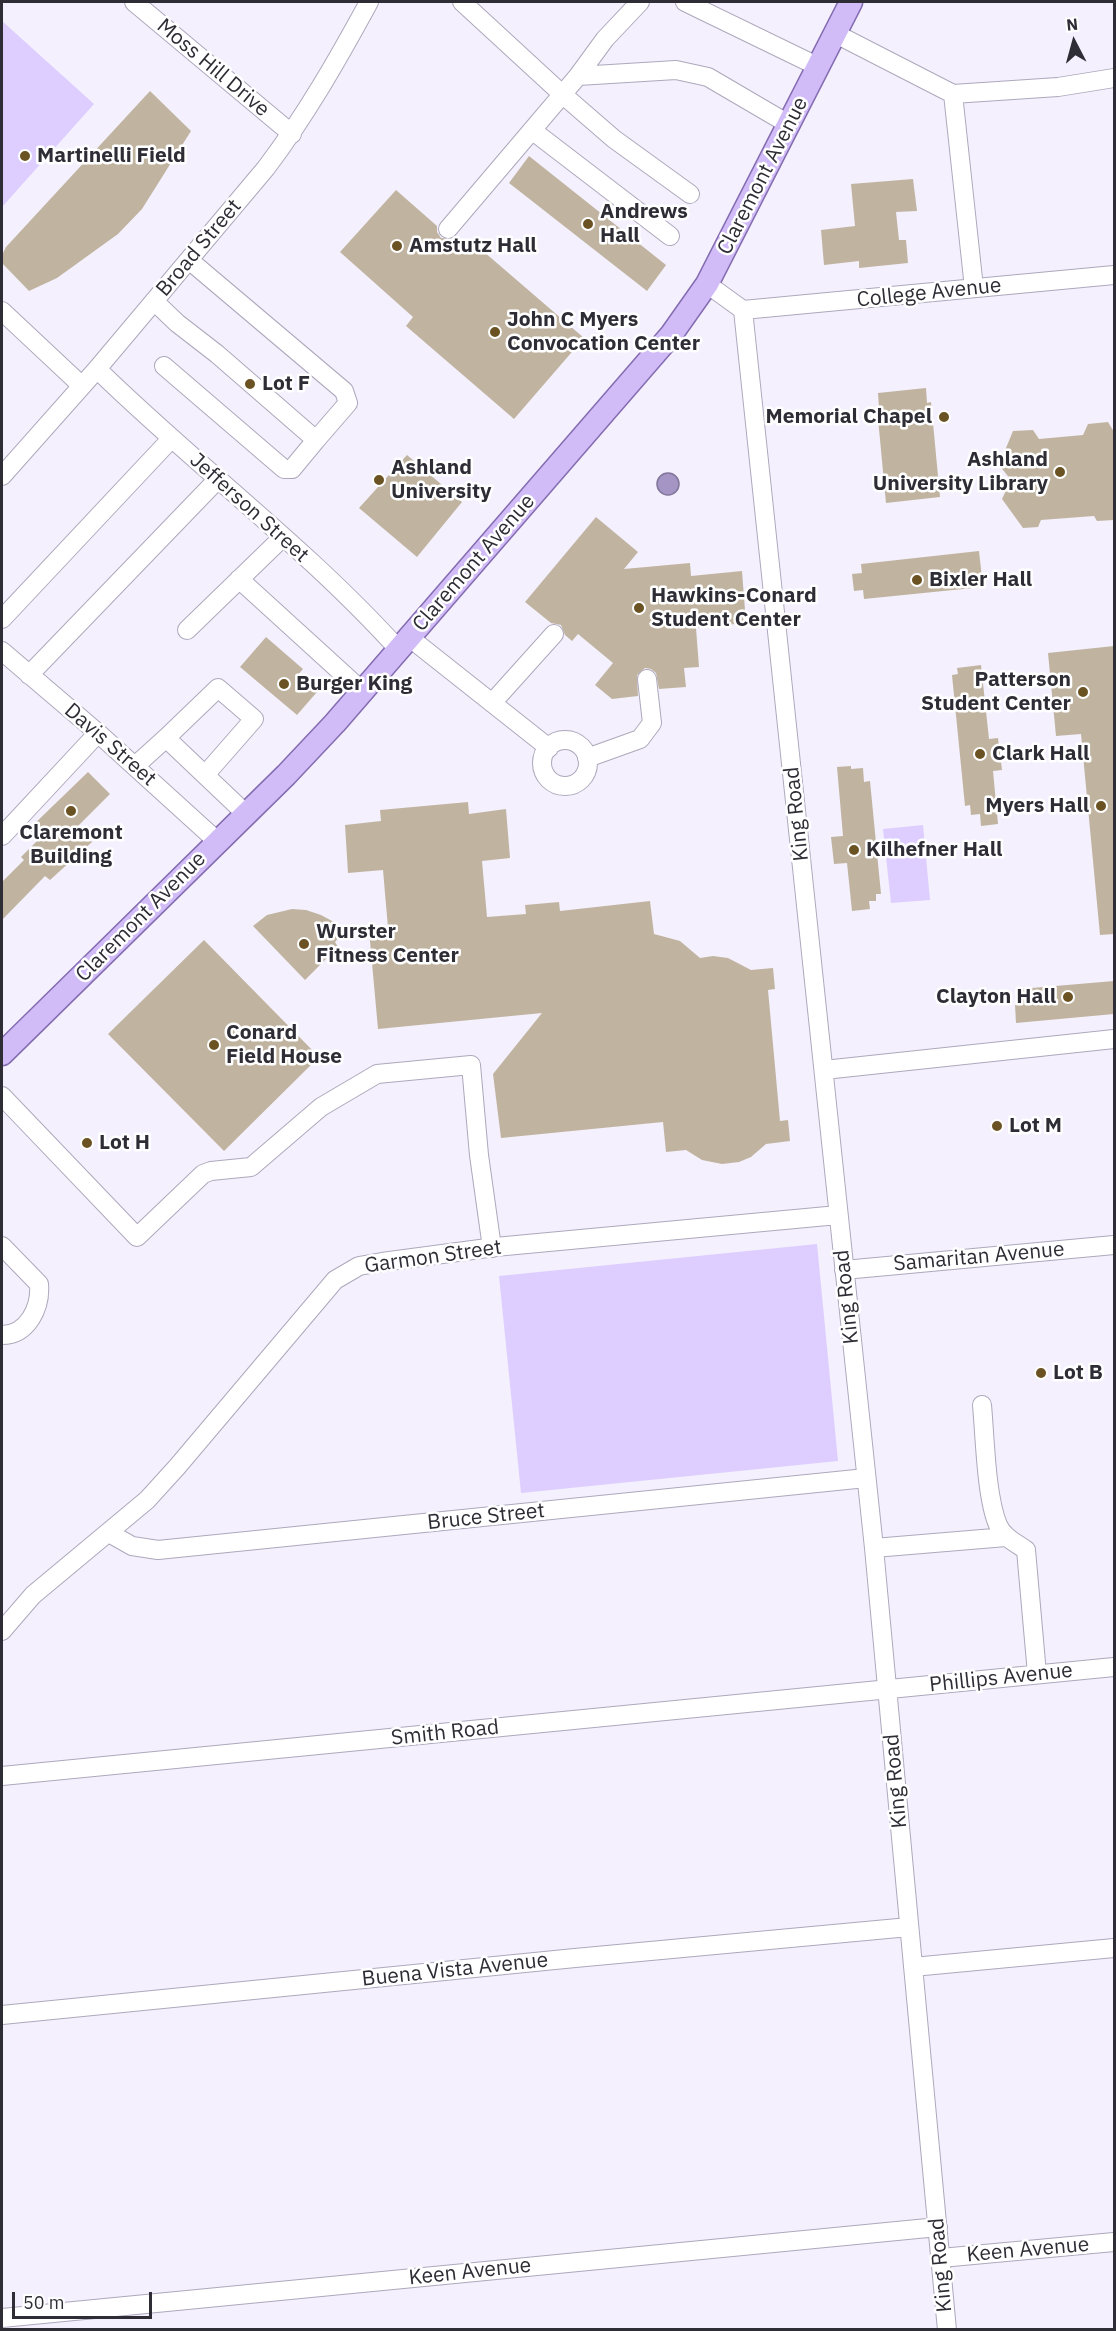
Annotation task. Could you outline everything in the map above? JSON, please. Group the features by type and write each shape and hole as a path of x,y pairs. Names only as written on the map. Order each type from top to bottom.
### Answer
{"main road":[{"name":"Claremont Avenue","path":"5,1044 286,775 404,644 671,335 707,284 836,34 845,4"}],"street":[{"name":"Moss Hill Drive","path":"134,2 292,134"},
{"name":"Broad Street","path":"2,476 97,369 230,212 292,134 327,80 369,2"},
{"path":"462,2 614,139 690,194"},
{"path":"448,229 578,76 605,39 640,2"},
{"path":"685,2 819,67"},
{"path":"836,34 953,94 1058,87 1114,78"},
{"path":"578,76 676,70 690,72 708,77 790,125"},
{"path":"953,94 974,288"},
{"path":"533,130 670,236"},
{"path":"164,366 284,469 292,469 348,403 344,391 189,260"},
{"name":"College Avenue","path":"743,310 1114,275"},
{"path":"707,284 743,310"},
{"path":"154,301 316,440"},
{"name":"King Road","path":"743,310 874,1548 947,2330"},
{"path":"2,311 82,386"},
{"name":"Jefferson Street","path":"97,369 283,537 382,632 404,644 492,703 549,748"},
{"path":"2,619 171,438"},
{"path":"29,675 218,479"},
{"path":"187,630 283,537"},
{"path":"239,579 362,692"},
{"path":"492,703 554,634"},
{"name":"Davis Street","path":"2,651 98,733 217,841"},
{"path":"587,758 640,739 652,723 647,679"},
{"path":"135,766 218,688 254,719 205,775"},
{"path":"2,836 98,733"},
{"path":"165,738 246,813"},
{"path":"557,742 573,742 584,751 587,758 588,766 581,779 568,786 554,783 544,773 543,758 549,748 557,742"},
{"path":"824,1070 1114,1039"},
{"path":"2,1096 137,1237 203,1174 211,1171 251,1167 321,1107 377,1074 471,1065 479,1155 492,1248"},
{"name":"Garmon Street","path":"2,1631 33,1595 147,1500 334,1280 359,1266 492,1248 838,1215"},
{"name":"Samaritan Avenue","path":"844,1270 1114,1245"},
{"path":"2,1246 39,1284 40,1293 38,1308 31,1319 18,1330 2,1335"},
{"path":"982,1405 992,1497 998,1527 1006,1537 1026,1550 1037,1674"},
{"name":"Bruce Street","path":"109,1533 132,1546 158,1550 866,1478"},
{"path":"874,1548 1006,1537"},
{"name":"Phillips Avenue","path":"888,1689 1114,1667"},
{"name":"Smith Road","path":"2,1776 888,1689"},
{"name":"Buena Vista Avenue","path":"2,2015 909,1927"},
{"path":"913,1967 1114,1948"},
{"name":"Keen Avenue","path":"2,2318 938,2227"},
{"name":"Keen Avenue","path":"941,2258 1114,2242"}],"shaded area":[{"name":"Martinelli Field","path":"2,21 94,104 2,207"},
{"path":"668,473 676,476 679,484 676,492 668,495 660,492 657,484 660,476"},
{"path":"923,825 930,900 891,903 883,829"},
{"path":"817,1244 838,1461 521,1493 499,1276"}],"building":[{"path":"150,91 191,131 142,209 118,234 57,278 29,291 2,263 2,255 6,247"},
{"name":"Andrews Hall","path":"529,156 666,265 647,291 509,183"},
{"path":"913,179 917,211 896,212 899,240 906,240 908,263 859,268 859,261 824,265 821,230 855,226 851,184"},
{"name":"John C Myers Convocation Center","path":"396,190 437,226 437,232 441,238 452,239 468,254 476,245 584,338 514,419 406,326 413,317 340,252"},
{"name":"Memorial Chapel","path":"926,388 927,403 931,402 940,497 886,503 877,408 879,408 878,393"},
{"name":"Ashland University Library","path":"1108,422 1114,432 1114,520 1097,521 1094,516 1041,520 1038,527 1023,528 1002,499 1011,480 999,465 1013,431 1033,430 1039,439 1083,435 1088,424"},
{"path":"407,455 462,502 417,557 359,508"},
{"name":"Hawkins-Conard Student Center","path":"596,517 638,552 624,569 690,563 691,576 742,571 746,623 696,628 699,667 684,668 686,687 659,689 656,673 645,668 637,675 638,696 612,699 595,685 613,663 578,634 572,641 565,635 561,625 551,623 525,602"},
{"name":"Bixler Hall","path":"979,551 983,587 864,599 863,590 854,591 852,574 862,573 861,564"},
{"name":"Burger King","path":"266,637 303,669 297,676 317,692 297,715 240,667"},
{"path":"1114,646 1114,934 1100,935 1081,734 1056,736 1048,653"},
{"name":"Clark Hall","path":"981,665 989,739 998,738 1002,770 993,771 998,824 981,826 980,814 971,815 970,805 965,806 952,675 958,674 957,668"},
{"name":"Kilhefner Hall","path":"851,766 851,769 863,768 864,782 870,781 881,894 876,894 876,901 869,901 870,909 852,911 847,863 834,864 831,837 843,836 837,767"},
{"name":"Claremont Building","path":"88,772 110,794 77,827 92,842 50,880 45,876 2,920 2,882 24,860 21,857 39,839 29,829"},
{"path":"468,802 469,814 506,809 510,858 482,861 487,917 526,914 525,905 559,902 560,911 650,901 654,934 680,941 700,958 713,956 728,958 751,970 773,968 775,989 768,990 780,1121 788,1120 790,1141 766,1144 751,1157 739,1162 722,1164 702,1160 686,1150 666,1152 663,1122 501,1138 493,1074 542,1013 378,1029 369,930 388,928 383,870 348,873 345,825 381,821 380,810"},
{"name":"Wurster Fitness Center","path":"292,909 306,910 321,915 332,921 343,933 335,942 338,947 305,980 253,926 267,915"},
{"name":"Conard Field House","path":"204,940 319,1057 224,1151 108,1034"},
{"name":"Clayton Hall","path":"1114,981 1114,1014 1016,1023 1015,1005 1022,1004 1020,989"}],"place":[{"name":"Martinelli Field","path":"25,156"},
{"name":"Andrews Hall","path":"588,224"},
{"name":"Amstutz Hall","path":"397,246"},
{"name":"John C Myers Convocation Center","path":"495,332"},
{"name":"Lot F","path":"250,384"},
{"name":"Memorial Chapel","path":"944,417"},
{"name":"Ashland University Library","path":"1060,472"},
{"name":"Ashland University","path":"379,480"},
{"name":"Bixler Hall","path":"917,580"},
{"name":"Hawkins-Conard Student Center","path":"639,608"},
{"name":"Burger King","path":"284,684"},
{"name":"Patterson Student Center","path":"1083,692"},
{"name":"Clark Hall","path":"980,754"},
{"name":"Myers Hall","path":"1101,806"},
{"name":"Claremont Building","path":"71,811"},
{"name":"Kilhefner Hall","path":"854,850"},
{"name":"Wurster Fitness Center","path":"304,944"},
{"name":"Clayton Hall","path":"1068,997"},
{"name":"Conard Field House","path":"214,1045"},
{"name":"Lot M","path":"997,1126"},
{"name":"Lot H","path":"87,1143"},
{"name":"Lot B","path":"1041,1373"}]}
